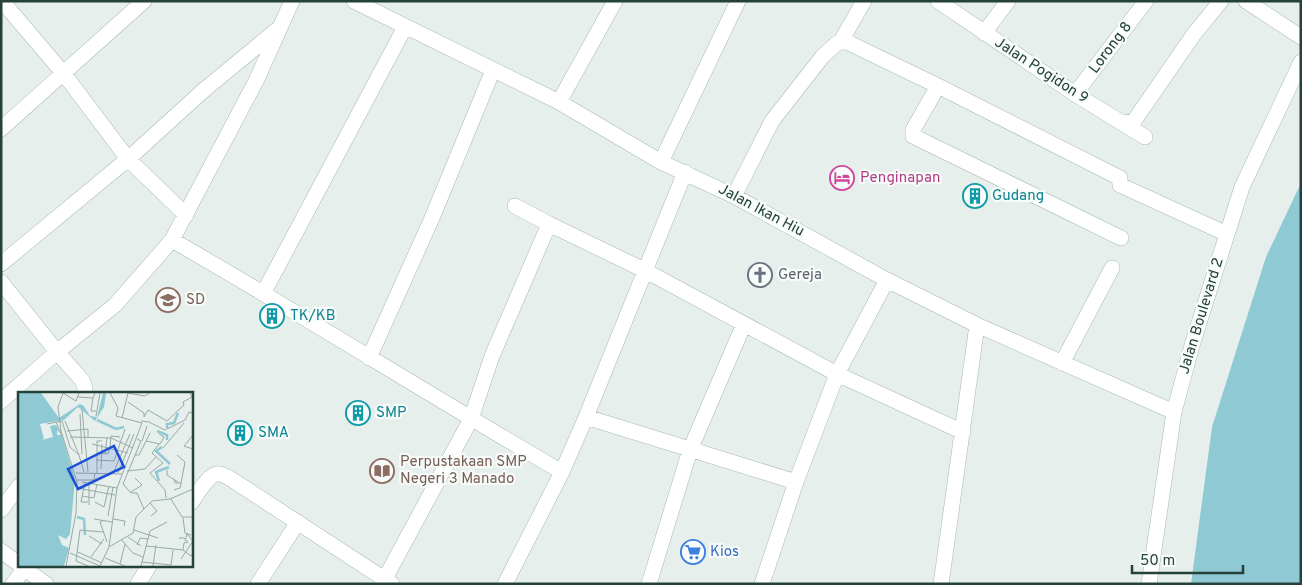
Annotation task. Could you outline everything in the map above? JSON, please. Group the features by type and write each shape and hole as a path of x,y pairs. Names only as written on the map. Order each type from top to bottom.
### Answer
{"street":[{"path":"2,1 64,74 128,159 186,215"},
{"path":"1,129 144,1"},
{"path":"1,401 57,352 116,305 172,240 256,79 292,1"},
{"name":"Jalan Ikan Hiu","path":"354,1 559,102 661,162 734,196 887,280 977,325 1174,412"},
{"path":"559,102 615,1"},
{"path":"661,162 738,1"},
{"path":"734,196 772,121 822,57 841,41 864,1"},
{"name":"Jalan Pogidon 9","path":"938,1 1075,94 1145,137"},
{"path":"984,33 1008,1"},
{"name":"Lorong 8","path":"1075,94 1146,1"},
{"path":"1124,123 1134,121 1194,34 1221,1"},
{"path":"1246,1 1301,37"},
{"path":"264,292 405,27"},
{"path":"1,264 128,159 204,90 278,29"},
{"path":"841,41 849,43 938,86 1120,178 1121,185 1227,234"},
{"name":"Jalan Boulevard 2","path":"1148,584 1174,412 1193,342 1242,186 1301,62"},
{"path":"369,358 432,218 493,70"},
{"path":"938,86 913,130 913,136 1121,238"},
{"path":"505,584 562,472 685,172"},
{"path":"515,206 644,270 837,374 963,432"},
{"path":"192,502 205,482 214,474 219,474 231,479 298,522 387,582 471,419 492,356 550,224"},
{"path":"172,240 264,292 369,358 562,472"},
{"path":"1062,363 1112,268"},
{"path":"762,584 796,482 837,374 887,280"},
{"path":"1,282 82,380 85,392"},
{"path":"649,584 690,450 744,324"},
{"path":"941,584 977,325"},
{"path":"586,417 796,482"},
{"path":"1,510 18,487"},
{"path":"258,584 298,522"},
{"path":"1,551 18,564"},
{"path":"13,584 20,568"},
{"path":"24,568 46,584"},
{"path":"138,584 148,568"}],"water":[{"path":"1301,183 1301,584 1191,584 1212,427 1266,257"}],"place":[{"name":"Penginapan","path":"842,178"},
{"name":"Gudang","path":"975,196"},
{"name":"Gereja","path":"760,275"},
{"name":"SD","path":"168,300"},
{"name":"TK/KB","path":"272,316"},
{"name":"SMP","path":"358,413"},
{"name":"SMA","path":"240,433"},
{"name":"Perpustakaan SMP Negeri 3 Manado","path":"382,471"},
{"name":"Kios","path":"693,552"}]}
